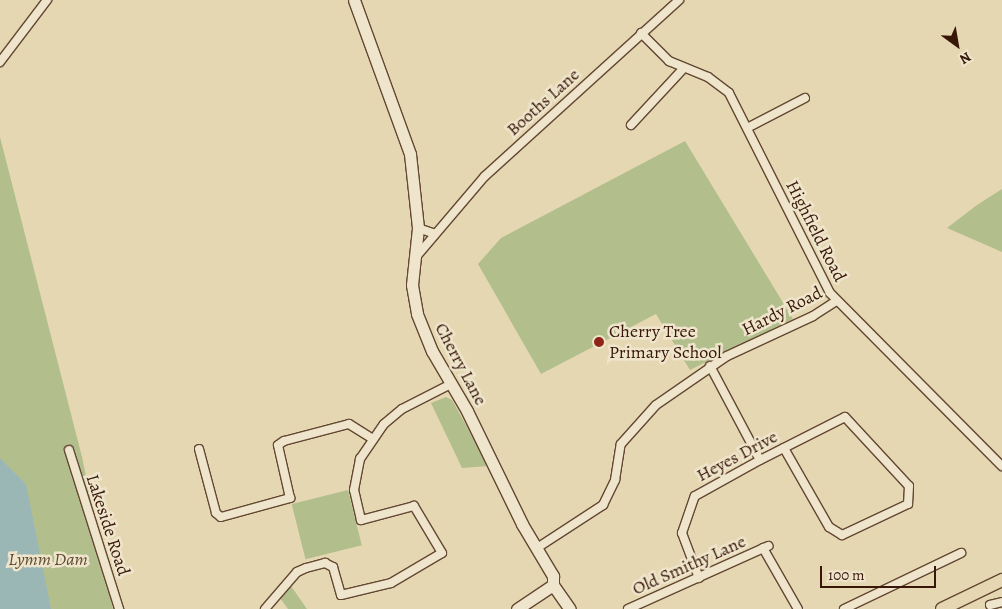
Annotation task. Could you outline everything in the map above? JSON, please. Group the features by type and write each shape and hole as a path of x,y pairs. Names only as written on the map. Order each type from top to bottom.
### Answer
{"main road":[{"name":"Cherry Lane","path":"354,0 410,154 418,228 412,285 417,314 429,346 537,548 554,576 553,585 570,609"},
{"path":"942,609 1002,580"},
{"path":"517,609 553,585"}],"street":[{"path":"0,62 47,0"},
{"name":"Booths Lane","path":"415,258 485,176 679,0"},
{"name":"Highfield Road","path":"641,33 662,56 683,69 719,84 736,102 824,283 836,301 1002,466"},
{"path":"631,125 683,69"},
{"path":"749,127 805,98"},
{"path":"418,228 435,234"},
{"name":"Hardy Road","path":"537,548 603,505 615,480 618,455 627,434 662,400 710,366 813,316 836,301"},
{"path":"710,366 760,460"},
{"path":"265,609 297,572 306,568 325,563 333,567 341,595 391,583 442,553 414,506 361,520 354,490 356,474 373,439 402,409 451,384"},
{"name":"Heyes Drive","path":"699,578 683,542 689,505 704,490 760,460 845,417 908,486 908,504 902,509 842,535 829,527 784,448"},
{"path":"199,449 216,513 221,518 290,498 278,445 284,441 349,424 373,439"},
{"name":"Lakeside Road","path":"69,450 119,609"},
{"name":"Old Smithy Lane","path":"628,609 765,547 798,609"},
{"path":"844,609 961,553"},
{"path":"990,605 1002,602"}],"green space":[{"name":"Lymm Dam","path":"0,137 82,457 113,609 0,609"},
{"path":"685,141 793,319 690,370 656,314 541,374 478,264 501,238"},
{"path":"1002,189 1002,252 947,228 977,205"},
{"path":"446,397 452,400 489,466 462,468 431,403"},
{"path":"348,490 362,545 306,559 292,504"},
{"path":"291,586 307,609 288,609 280,598"}],"water":[{"name":"Lymm Dam","path":"0,458 26,484 51,609 0,609"}],"place":[{"name":"Cherry Tree Primary School","path":"599,342"}]}
